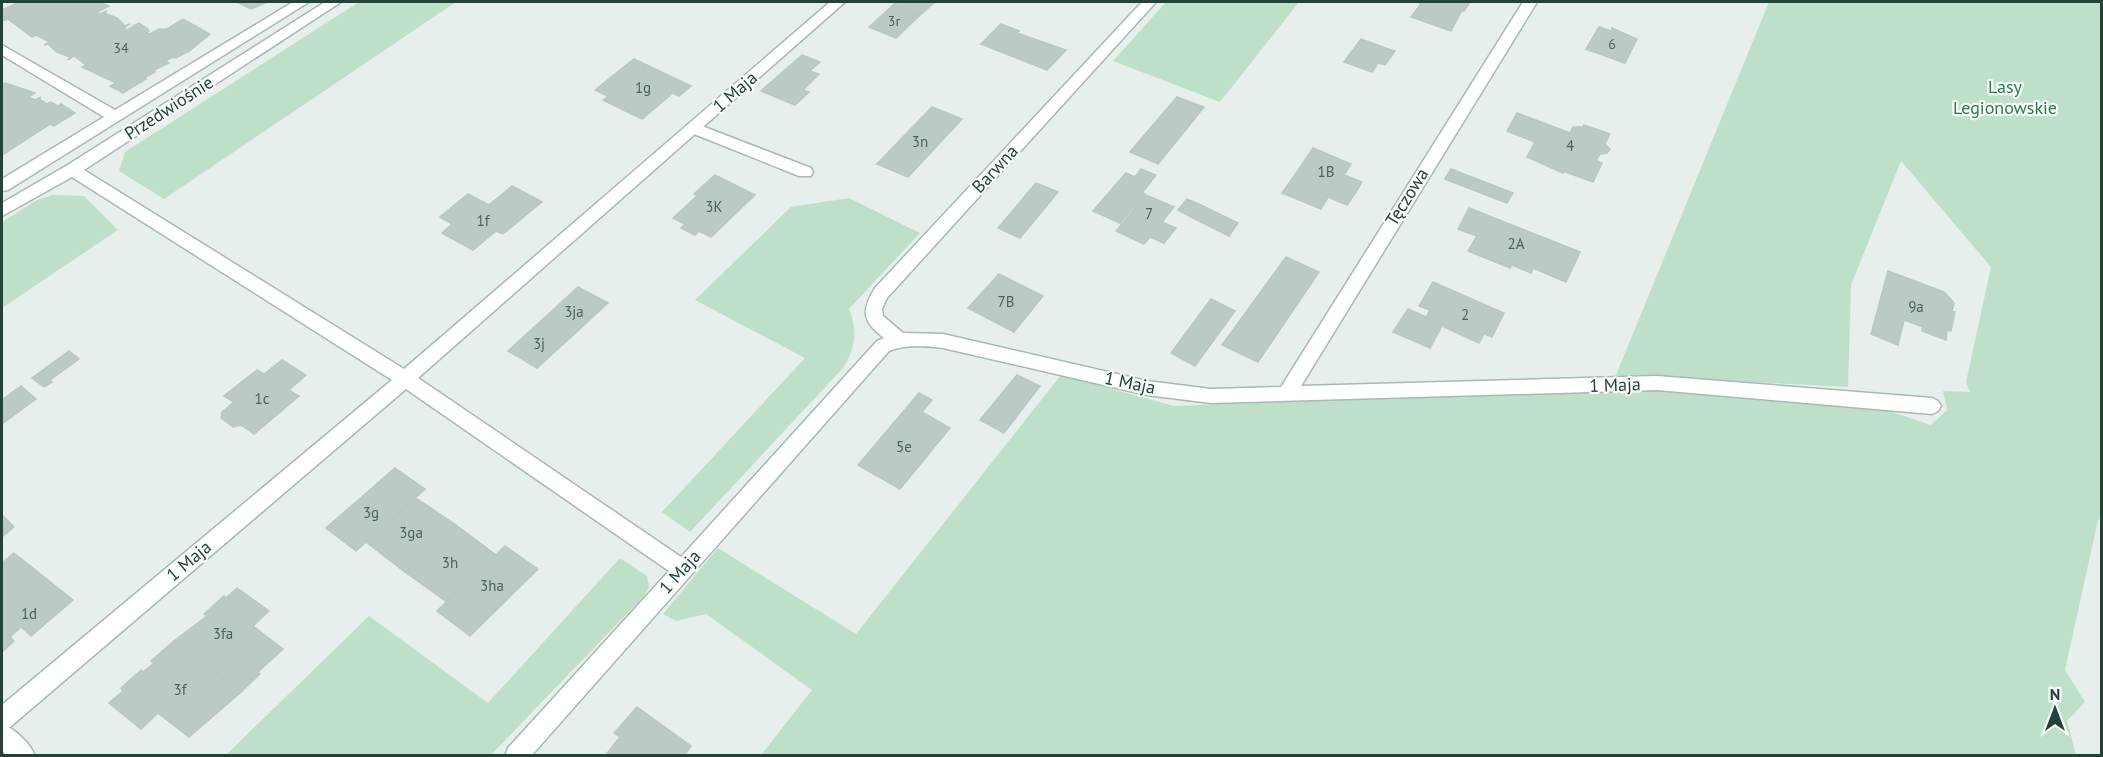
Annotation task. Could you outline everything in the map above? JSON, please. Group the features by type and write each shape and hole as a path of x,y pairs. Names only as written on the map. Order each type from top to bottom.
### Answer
{"street":[{"path":"2,186 302,2"},
{"name":"Przedwiośnie","path":"2,210 72,170 334,2"},
{"name":"1 Maja","path":"2,718 405,379 838,2"},
{"name":"Barwna","path":"898,339 876,322 873,313 874,304 881,293 1149,2"},
{"name":"Tęczowa","path":"1286,394 1530,2"},
{"path":"2,49 114,116"},
{"path":"694,128 805,172"},
{"path":"72,170 405,379 682,569"},
{"name":"1 Maja","path":"516,756 883,346 898,339 915,337 943,341 1147,388 1211,396 1657,383 1932,406"},
{"path":"2,735 24,756"}],"green space":[{"path":"359,2 456,2 164,199 119,171 125,152"},
{"path":"1166,2 1299,2 1220,102 1113,61"},
{"name":"Lasy Legionowskie","path":"1769,2 2101,2 2102,518 2098,520 2065,670 2085,702 2067,721 2076,755 761,755 812,690 706,614 676,621 663,614 718,548 856,634 1061,375 1174,406 1658,388 1871,405 1931,425 1947,410 1943,391 1970,392 1966,382 1991,267 1901,161 1851,285 1848,387 1616,375"},
{"path":"53,195 84,196 118,230 2,308 2,222 37,200"},
{"path":"849,198 920,233 849,309 854,324 854,338 851,353 844,367 690,532 662,512 805,358 695,300 791,207"},
{"path":"620,558 647,576 649,587 644,596 491,755 226,755 369,616 488,703"}],"building":[{"path":"20,2 99,2 109,6 97,12 100,14 107,11 104,13 117,18 125,26 130,24 124,28 127,30 139,23 148,29 147,33 150,34 159,29 167,29 183,19 210,34 189,51 165,61 169,63 152,71 155,72 123,93 110,86 116,83 82,67 86,65 74,56 68,60 70,57 57,52 48,44 44,45 50,42 36,35 32,37 8,19 2,21 2,10"},
{"path":"237,2 267,2 251,9"},
{"path":"897,2 935,2 919,16 892,6"},
{"path":"1418,2 1470,2 1464,11 1462,10 1451,31 1411,17 1421,4"},
{"path":"892,6 919,16 896,38 869,27"},
{"path":"1001,24 1019,31 1017,33 1066,50 1047,70 981,44"},
{"path":"1599,27 1611,31 1612,28 1637,39 1625,63 1586,49"},
{"path":"1361,39 1395,51 1385,65 1378,63 1372,72 1344,62"},
{"path":"802,55 820,62 810,71 819,74 803,90 809,92 795,105 761,91"},
{"path":"634,59 691,86 679,96 673,93 642,119 603,100 608,96 595,90"},
{"path":"2,84 35,93 29,97 35,100 41,97 39,99 47,104 51,102 58,106 61,104 75,113 54,126 50,124 2,155"},
{"path":"1177,97 1204,107 1158,164 1130,152"},
{"path":"932,107 962,119 908,177 877,164"},
{"path":"1517,113 1570,133 1573,127 1584,125 1610,134 1605,144 1610,149 1607,153 1600,154 1596,160 1602,163 1593,182 1563,171 1563,173 1527,157 1535,142 1507,131"},
{"path":"1313,148 1351,164 1344,175 1362,182 1356,192 1299,169"},
{"path":"1141,169 1156,175 1142,193 1145,194 1120,223 1093,211 1126,173 1135,177"},
{"path":"1299,169 1356,192 1347,205 1328,197 1321,209 1282,193"},
{"path":"1451,169 1513,193 1507,203 1445,179"},
{"path":"715,175 755,195 711,237 699,231 695,235 681,228 685,224 673,218"},
{"path":"1036,183 1058,192 1020,238 998,228"},
{"path":"512,186 542,202 503,234 496,231 473,250 442,233 452,224 440,217 468,194 489,205"},
{"path":"1146,195 1174,207 1162,222 1176,228 1164,243 1150,237 1144,244 1116,231"},
{"path":"1187,199 1238,223 1229,236 1178,210"},
{"path":"1469,208 1580,252 1566,282 1533,268 1531,273 1512,265 1510,268 1468,251 1477,236 1458,229"},
{"path":"1286,257 1319,272 1258,362 1222,345"},
{"path":"1888,271 1944,292 1954,303 1952,311 1955,312 1951,331 1947,330 1946,340 1922,331 1923,327 1904,320 1898,345 1871,334"},
{"path":"999,274 1043,296 1014,332 968,308"},
{"path":"1433,282 1504,313 1492,337 1484,334 1479,343 1442,326 1430,348 1393,332 1408,309 1426,317 1430,310 1419,306"},
{"path":"578,287 608,303 571,337 541,321"},
{"path":"1211,299 1235,311 1195,366 1171,353"},
{"path":"541,321 571,337 537,368 508,351"},
{"path":"69,351 79,359 50,380 52,382 44,387 32,378"},
{"path":"282,360 306,375 289,390 299,396 254,434 241,425 233,427 221,418 222,412 234,402 224,396 257,370 264,374"},
{"path":"1017,375 1040,386 1004,433 980,420"},
{"path":"21,386 36,399 2,424 2,400"},
{"path":"919,393 932,400 922,412 950,428 900,489 858,465"},
{"path":"395,468 425,489 356,551 326,528"},
{"path":"416,498 456,525 405,572 366,542"},
{"path":"2,515 14,527 2,537"},
{"path":"456,525 496,555 447,602 405,572"},
{"path":"505,546 538,569 470,636 437,611"},
{"path":"14,553 73,600 31,636 21,627 10,637 14,641 2,652 2,563"},
{"path":"237,588 269,611 253,626 283,649 258,672 260,674 241,692 174,641 207,616 204,614 224,596 226,598"},
{"path":"174,641 241,692 189,737 158,713 141,729 109,703 123,691 121,688 141,670 143,672 154,663 151,661"},
{"path":"637,707 691,746 684,756 605,756 620,737 614,733"}]}
